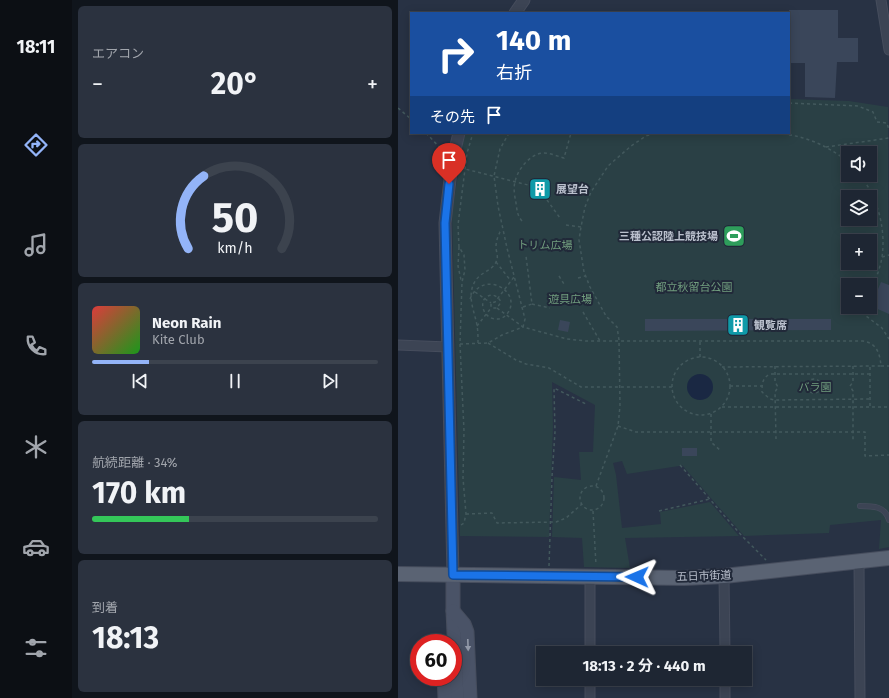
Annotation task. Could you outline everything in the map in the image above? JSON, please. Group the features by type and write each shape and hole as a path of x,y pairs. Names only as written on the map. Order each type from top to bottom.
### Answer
{"main road":[{"name":"五日市街道","path":"398,574 549,576 593,572 684,578 777,571 889,558"},
{"path":"451,634 453,575"},
{"path":"453,611 464,624 467,632 470,698"},
{"path":"444,686 445,698"},
{"path":"456,686 457,698"}],"street":[{"path":"516,12 524,0"},
{"path":"881,0 889,50"},
{"path":"453,575 452,346 445,223 456,163 459,134"},
{"path":"398,345 452,346"},
{"path":"859,562 860,698"},
{"path":"590,646 593,572"},
{"path":"724,576 725,646"},
{"path":"590,686 590,698"},
{"path":"725,686 725,698"}],"lane":[{"path":"860,506 873,506 881,508 886,512 889,520"}],"path":[{"path":"790,103 858,106 873,112 877,122 887,123 889,130"},
{"path":"398,108 410,118"},
{"path":"427,134 464,169 528,185"},
{"path":"462,282 458,266 458,225 464,169 467,153 474,134"},
{"path":"508,134 500,149 494,176 504,231 525,319 523,327"},
{"path":"522,220 518,216 514,190 518,174 529,159 538,154 547,153 564,158 571,134"},
{"path":"596,486 618,426 620,406 620,340 617,327 606,316 596,300 585,276 579,240 581,227 585,207 591,192 608,166 646,136 652,134"},
{"path":"782,134 792,135 814,141 841,157"},
{"path":"826,147 889,138"},
{"path":"865,182 877,208 882,231 882,257 876,278"},
{"path":"547,200 560,218"},
{"path":"566,225 581,227"},
{"path":"478,343 477,326 470,299 472,289 478,276 496,262 498,255 496,246 497,238 500,232 504,231"},
{"path":"459,247 464,255 465,270 462,282 460,344 464,432 463,478 466,514 464,523 460,526"},
{"path":"882,257 889,255"},
{"path":"526,256 532,304"},
{"path":"496,262 511,281"},
{"path":"559,276 564,284"},
{"path":"578,278 585,276"},
{"path":"491,303 495,302 514,277"},
{"path":"470,299 474,291 487,284 499,286 509,295 511,302 510,308 506,314 496,319 491,318 486,315 482,306 484,298 492,294 495,295 501,302 497,308"},
{"path":"472,289 491,303"},
{"path":"477,326 491,308 491,303"},
{"path":"522,307 532,304 550,308"},
{"path":"491,308 497,308 523,327 567,339 600,341 867,341 875,347 880,354 881,366"},
{"path":"583,312 600,341"},
{"path":"863,314 882,328 889,339"},
{"path":"452,346 460,344 488,343 502,335 523,327"},
{"path":"700,341 700,357"},
{"path":"488,343 516,360 526,364 549,368 581,387 672,387"},
{"path":"700,357 710,358 719,363 722,367 726,371 730,386 727,399 722,407 710,414 703,415 693,414 684,410 677,403 672,393 672,383 674,374 681,365 690,359 700,357"},
{"path":"775,366 776,382 778,387 776,392 775,407 776,440"},
{"path":"853,366 853,382 850,386 853,391 853,440"},
{"path":"870,366 870,407"},
{"path":"722,367 889,366"},
{"path":"870,374 775,374 766,376 763,380 762,386 762,392 765,396 776,400 870,399"},
{"path":"813,374 813,379"},
{"path":"813,379 808,383 807,388 814,394"},
{"path":"813,379 818,381 821,385 820,390 814,394"},
{"path":"730,386 762,386"},
{"path":"549,576 555,432 554,388 586,404"},
{"path":"814,394 814,399"},
{"path":"722,407 889,407"},
{"path":"710,414 710,442 721,451"},
{"path":"618,426 636,432 865,432 866,456 889,455"},
{"path":"680,465 742,536 777,571"},
{"path":"587,486 596,486 603,491 605,498 602,506 593,510 585,508 582,504 580,497 583,489 587,486"},
{"path":"659,510 710,499"},
{"path":"466,514 492,513 497,522 551,523 566,518 582,504"},
{"path":"593,510 593,572"}],"green space":[{"name":"都立秋留台公園","path":"790,99 849,101 888,107 889,547 879,549 881,520 830,525 829,533 744,536 682,465 627,474 622,461 613,463 616,475 622,528 661,524 660,512 710,502 739,536 625,538 630,568 584,567 582,538 552,537 554,477 581,480 579,452 593,452 595,405 552,382 553,427 549,537 460,536 452,214 464,134 790,134"}],"water":[{"path":"700,374 709,378 713,387 709,396 700,400 691,396 687,387 691,378"}],"building":[{"path":"789,10 838,10 838,38 858,38 858,62 837,62 835,98 805,97 805,63 790,63"},
{"name":"展望台","path":"537,181 543,181 547,185 547,191 543,195 537,195 533,191 533,185"},
{"path":"881,282 889,285 889,314 877,309 877,292"},
{"name":"観覧席","path":"645,319 831,319 831,330 645,331"},
{"path":"560,320 570,322 568,332 558,330"},
{"path":"682,448 697,448 697,456 682,456"}],"place":[{"name":"展望台","path":"540,189"},
{"name":"三種公認陸上競技場","path":"734,236"},
{"name":"観覧席","path":"738,325"}],"route":[{"path":"449,184 445,223 453,575 637,577"}],"park label":[{"name":"トリム広場","path":"545,245"},
{"name":"遊具広場","path":"570,299"},
{"name":"バラ園","path":"815,387"}]}
